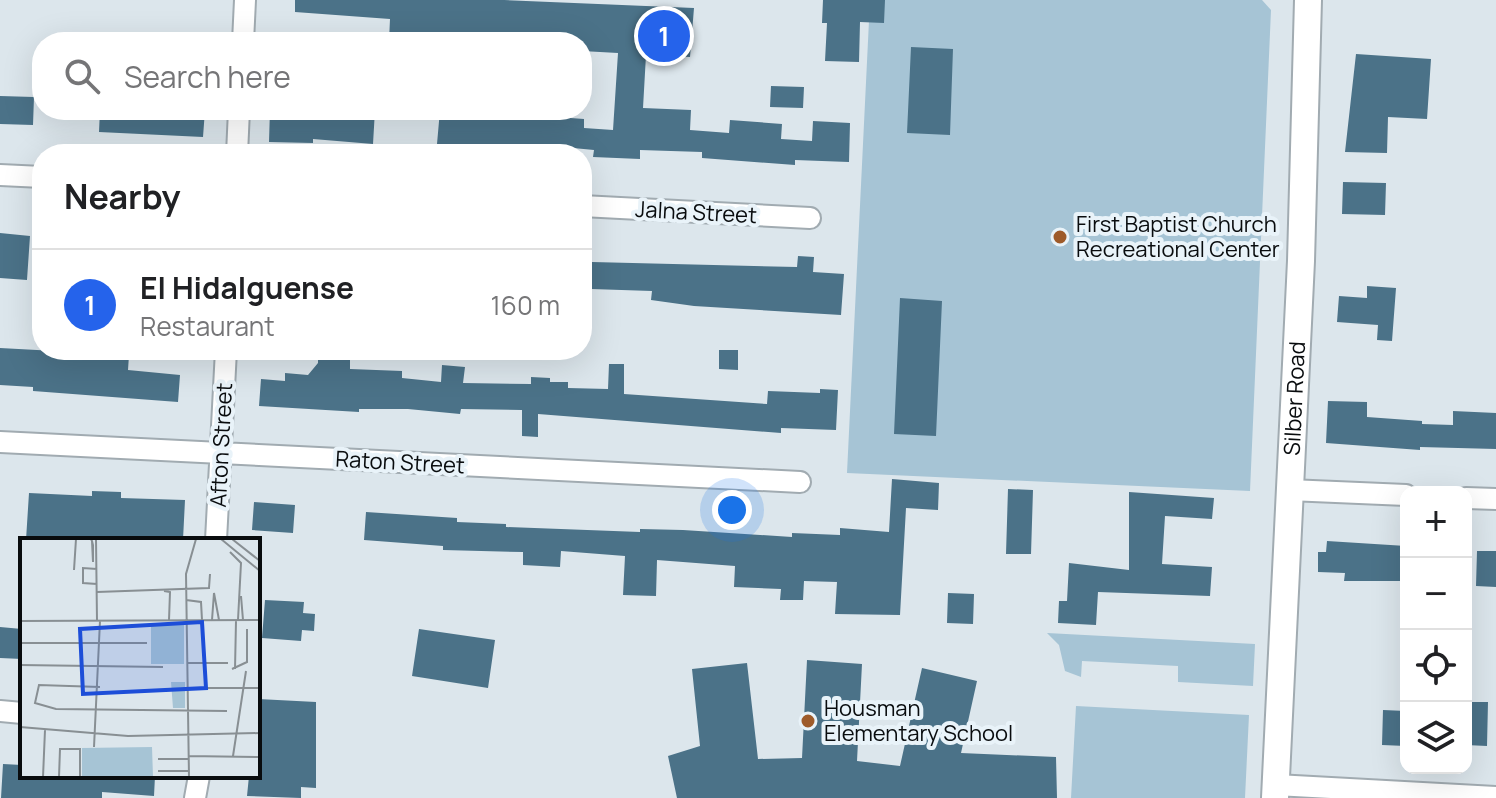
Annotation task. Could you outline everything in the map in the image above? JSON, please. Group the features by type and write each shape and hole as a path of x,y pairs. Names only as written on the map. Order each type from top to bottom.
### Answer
{"street":[{"path":"243,32 245,0"},
{"name":"Silber Road","path":"1276,792 1301,261 1308,0"},
{"path":"237,144 239,120"},
{"path":"0,175 32,177"},
{"name":"Jalna Street","path":"592,207 810,218"},
{"name":"Afton Street","path":"216,538 225,360"},
{"name":"Raton Street","path":"0,442 800,482"},
{"path":"1289,490 1400,495"},
{"path":"1472,498 1496,499"},
{"path":"0,711 20,713"},
{"path":"195,798 199,778"},
{"path":"1276,792 1496,797"}],"shaded area":[{"name":"First Baptist Church Recreational Center","path":"870,0 1262,0 1271,10 1250,491 847,473"},
{"path":"1047,633 1255,644 1253,686 1178,682 1178,666 1082,661 1081,677 1065,671 1059,645"},
{"path":"1076,706 1249,715 1245,798 1071,798"}],"building":[{"path":"295,0 504,0 694,8 690,57 646,55 643,108 691,110 690,130 729,133 730,120 782,124 781,139 812,141 813,121 850,123 849,162 795,160 795,165 702,158 702,152 640,150 640,159 593,157 592,144 437,144 439,120 584,120 584,128 613,130 618,53 592,52 592,32 389,32 390,19 295,12"},
{"path":"823,0 885,0 884,23 860,22 859,62 825,61 827,23 822,23"},
{"path":"911,47 953,49 950,135 907,133"},
{"path":"1356,54 1431,59 1427,119 1388,117 1387,153 1345,152"},
{"path":"771,86 804,87 803,108 770,107"},
{"path":"0,96 32,97 33,125 0,124"},
{"path":"100,120 204,120 203,137 99,132"},
{"path":"270,120 374,120 373,144 313,139 313,143 269,142"},
{"path":"1343,182 1386,183 1385,215 1342,214"},
{"path":"0,233 30,236 27,280 0,278"},
{"path":"798,256 814,257 813,272 844,274 841,315 694,306 651,300 652,291 592,289 592,262 797,267"},
{"path":"1367,286 1396,288 1392,341 1377,340 1378,325 1337,322 1339,296 1367,298"},
{"path":"900,298 942,301 936,436 894,434"},
{"path":"0,348 32,350 32,360 129,360 128,370 180,375 178,402 33,391 33,387 0,385"},
{"path":"719,350 738,350 738,370 719,369"},
{"path":"318,360 350,360 350,369 402,371 402,378 441,382 442,365 465,367 463,383 531,384 531,377 550,378 550,382 568,382 568,388 608,389 609,364 624,364 624,394 767,404 768,391 820,393 820,389 838,390 836,430 781,428 781,433 538,414 538,437 522,436 522,410 461,409 460,414 408,409 359,409 359,412 259,406 261,379 285,381 285,373 308,375"},
{"path":"1328,401 1367,402 1367,417 1422,421 1422,424 1453,425 1453,411 1496,413 1496,449 1420,447 1420,450 1326,443"},
{"path":"892,479 939,483 938,510 906,508 900,615 835,614 837,582 804,581 803,600 780,600 781,589 734,587 735,566 657,560 656,596 623,595 625,556 561,551 560,567 523,565 523,552 443,550 443,546 364,540 366,512 457,518 457,522 506,524 506,527 640,532 640,529 683,530 792,537 792,533 840,535 840,528 889,532"},
{"path":"1008,489 1033,490 1031,554 1006,554"},
{"path":"92,491 121,492 121,498 185,500 183,538 26,538 29,493 92,496"},
{"path":"1129,492 1214,498 1212,519 1165,516 1162,564 1212,567 1210,596 1098,592 1096,625 1058,623 1059,601 1067,601 1069,563 1129,570"},
{"path":"254,502 295,505 293,533 252,530"},
{"path":"1327,541 1400,546 1400,581 1344,581 1345,573 1318,572 1318,552 1326,552"},
{"path":"1477,551 1496,551 1496,587 1476,586"},
{"path":"948,593 974,594 973,624 947,623"},
{"path":"265,600 304,602 303,613 315,614 314,631 302,630 301,641 262,638"},
{"path":"0,627 20,629 20,659 0,658"},
{"path":"419,629 495,640 488,688 412,676"},
{"path":"807,660 862,664 857,761 900,766 922,668 977,681 961,753 1056,757 1057,798 677,798 668,756 700,746 692,669 747,663 758,759 802,758"},
{"path":"260,699 316,702 316,788 301,787 301,798 247,796 249,778 260,778"},
{"path":"1472,702 1488,702 1487,746 1472,745"},
{"path":"1383,710 1400,711 1400,746 1382,745"},
{"path":"3,764 20,765 20,778 155,778 154,796 102,792 102,798 1,798"}],"place":[{"name":"El Hidalguense","path":"664,36"},
{"name":"First Baptist Church Recreational Center","path":"1060,237"},
{"name":"Housman Elementary School","path":"808,721"}]}
